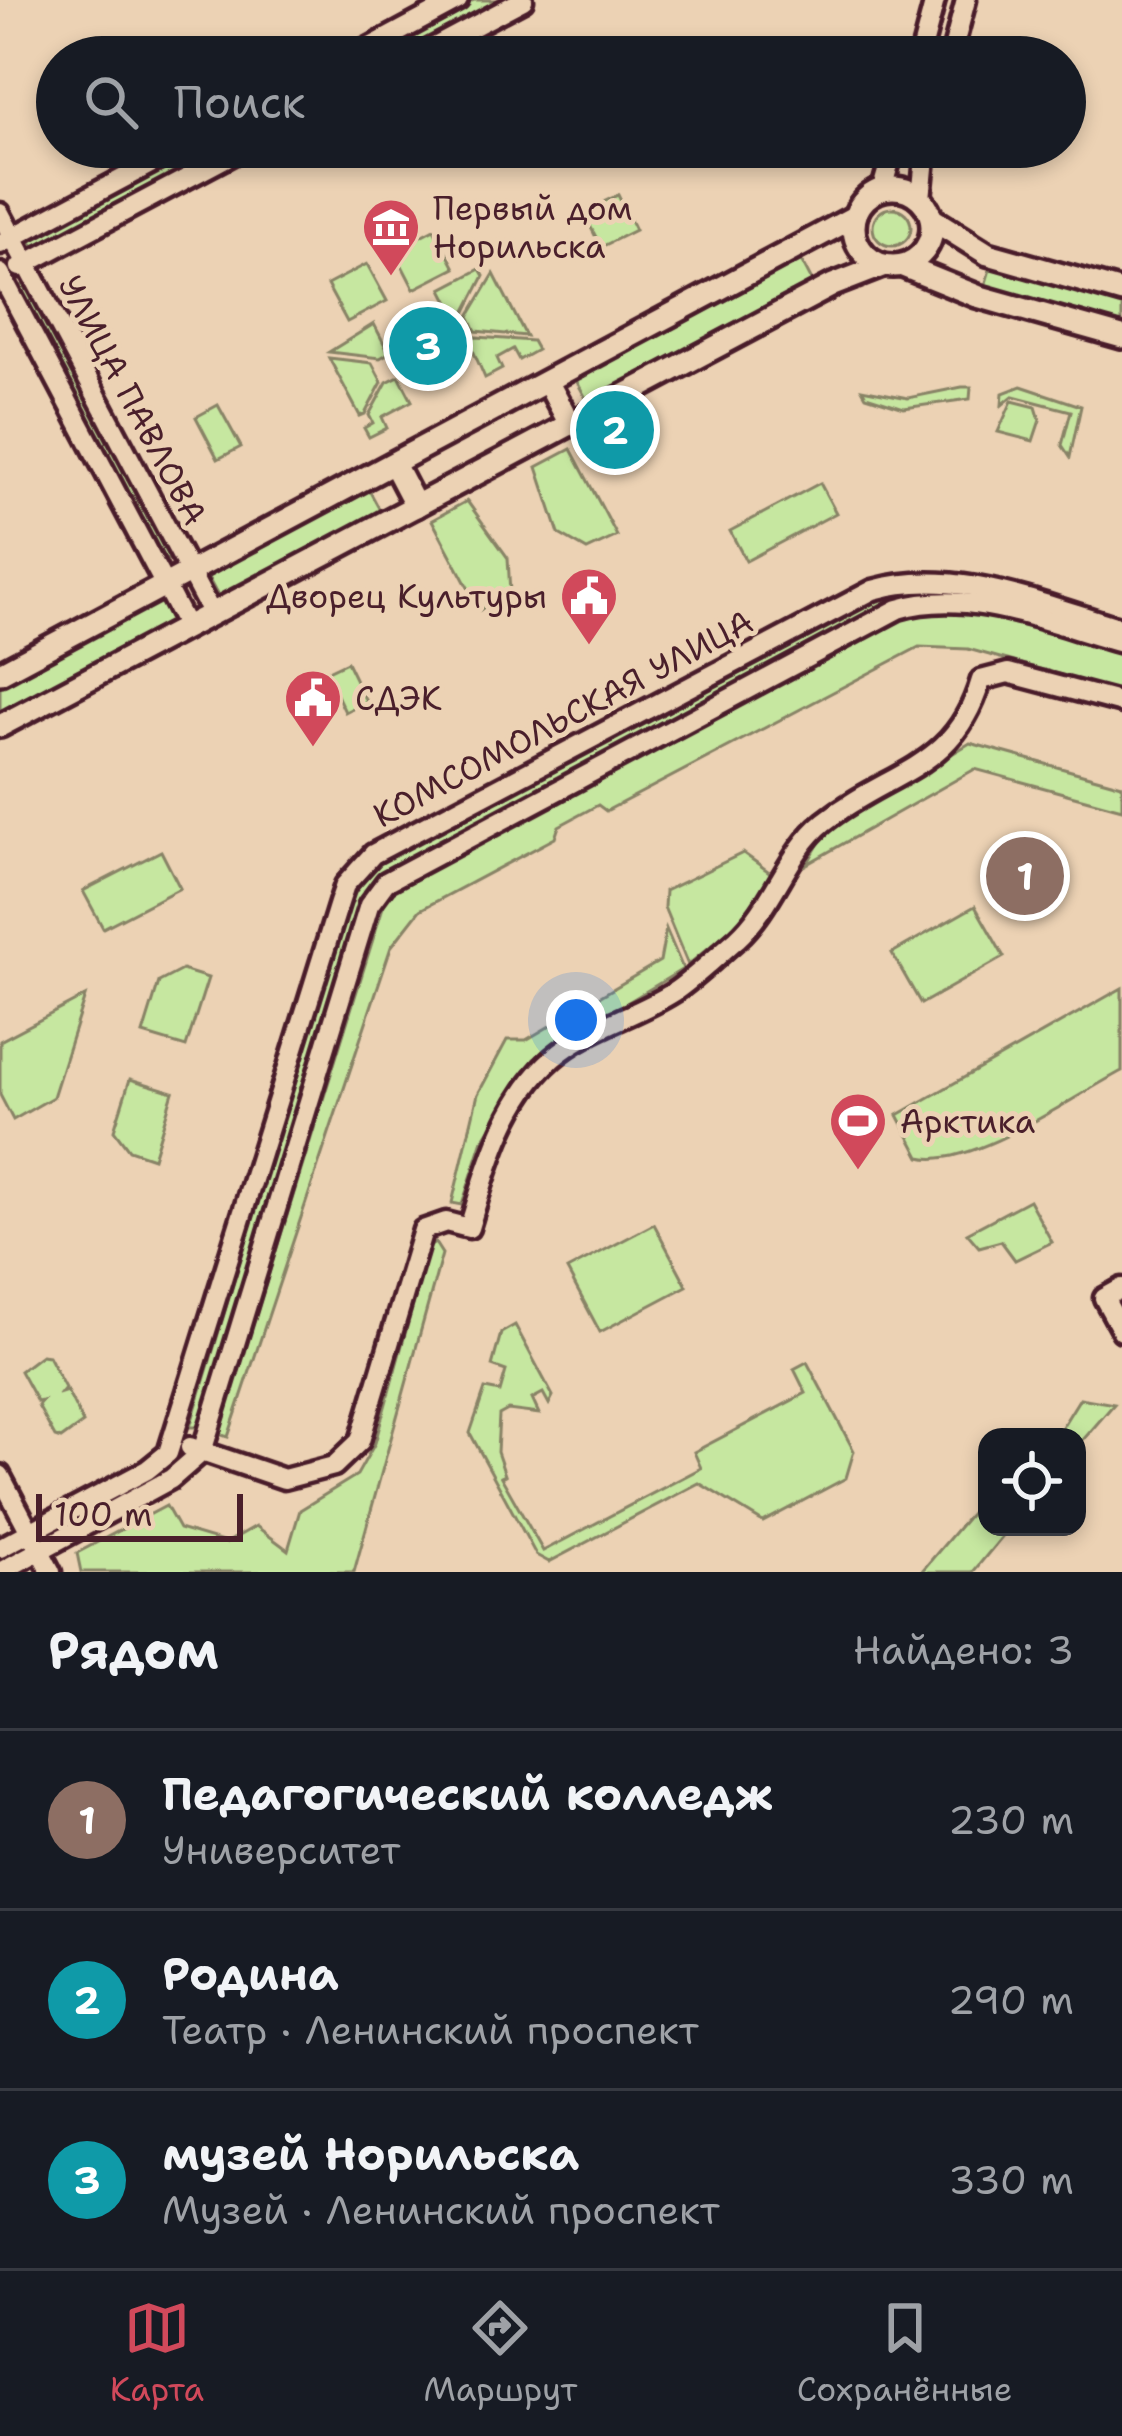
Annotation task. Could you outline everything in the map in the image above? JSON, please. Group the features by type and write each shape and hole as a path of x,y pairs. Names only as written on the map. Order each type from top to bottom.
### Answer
{"main road":[{"path":"0,674 854,217 864,200 882,189 903,189 959,241 988,254 1122,292"},
{"path":"0,727 832,285 893,266 927,248 926,209"},
{"path":"854,217 858,246 893,266 977,296 1122,337"},
{"path":"548,383 570,424"},
{"path":"394,464 416,506"}],"street":[{"path":"391,36 458,0"},
{"path":"455,36 523,0"},
{"path":"926,36 935,0"},
{"path":"957,36 967,0"},
{"path":"6,241 143,168"},
{"path":"1,276 206,168"},
{"path":"882,189 888,168"},
{"path":"926,168 926,209"},
{"name":"УЛИЦА ПАВЛОВА","path":"0,214 6,241 26,263 212,614"},
{"name":"УЛИЦА ПАВЛОВА","path":"1,276 188,627"},
{"name":"КОМСОМОЛЬСКАЯ УЛИЦА","path":"174,1442 345,885 373,854 873,590 915,580 955,583 1099,629 1122,643"},
{"name":"КОМСОМОЛЬСКАЯ УЛИЦА","path":"202,1452 369,905 386,882 898,609 939,601 1099,629 1122,628"},
{"path":"202,1452 171,1479 13,1569 2,1541 30,1532 147,1470 174,1442 284,1479 322,1472 360,1442 423,1230 446,1222 470,1228 502,1129 535,1076 557,1054 676,991 740,936 770,905 822,824 952,742 970,719 981,680 1008,673 1122,703"},
{"path":"1122,1288 1104,1298 1122,1331"},
{"path":"0,1475 51,1572"}],"green space":[{"path":"474,0 509,0 441,36 406,36"},
{"path":"158,168 192,168 38,249 30,242 34,234"},
{"path":"618,195 635,230 601,247 583,212"},
{"path":"892,208 906,213 911,227 906,241 892,246 878,241 873,227 878,213"},
{"path":"434,229 455,268 414,289 394,250"},
{"path":"801,260 813,283 588,402 576,380"},
{"path":"367,264 387,301 347,322 327,285"},
{"path":"991,266 1122,303 1122,325 985,286"},
{"path":"480,269 484,276 465,313 457,318 442,289"},
{"path":"494,274 526,336 476,331 469,316"},
{"path":"26,282 172,556 169,560 160,558 18,289"},
{"path":"374,324 389,353 380,358 329,352"},
{"path":"476,337 532,341 537,350 519,360 513,349 497,358 502,369 485,378 469,341"},
{"path":"329,358 372,363 382,382 365,414 360,416"},
{"path":"399,376 412,401 382,417 387,428 369,437 364,428 373,423 369,415 387,382"},
{"path":"1021,386 1081,406 1070,457 1062,445 1071,411 1013,396 1002,405 1003,393"},
{"path":"971,387 970,399 904,408 866,396 862,389 908,398"},
{"path":"1012,401 1036,407 1040,420 1033,441 998,432"},
{"path":"218,405 241,447 218,459 196,417"},
{"path":"571,449 617,536 587,550 559,534 537,467"},
{"path":"820,483 836,513 746,561 730,531"},
{"path":"369,490 381,512 219,598 207,576"},
{"path":"467,501 508,558 510,593 480,610 432,520"},
{"path":"903,590 977,597 913,595 880,606 376,879 359,909 200,1427 190,1427 347,905 378,859 872,599"},
{"path":"161,600 173,622 0,714 0,685"},
{"path":"932,610 976,613 1122,653 1122,692 968,649 919,647 606,811 598,805 559,826 555,838 420,910 391,947 228,1437 219,1434 387,894 889,622"},
{"path":"347,662 366,701 345,712 326,672"},
{"path":"970,743 1122,785 1122,809 975,769 807,864 827,829"},
{"path":"161,851 180,888 103,928 83,891"},
{"path":"743,853 775,876 744,918 688,965 664,907 665,891"},
{"path":"975,906 1004,957 921,1004 892,953"},
{"path":"666,929 683,969 534,1059 483,1140 462,1205 452,1203 478,1094 507,1040 526,1040 660,961"},
{"path":"182,970 208,978 186,1047 143,1034 159,982"},
{"path":"1122,988 1122,1071 993,1142 966,1153 920,1157 898,1115"},
{"path":"85,996 53,1097 13,1120 0,1095 0,1041"},
{"path":"130,1079 173,1092 153,1158 129,1150 114,1130"},
{"path":"1029,1200 1052,1242 1015,1260 1001,1241 979,1247 967,1233"},
{"path":"654,1224 687,1286 600,1332 567,1270"},
{"path":"435,1243 442,1254 354,1572 81,1572 77,1553 166,1506 179,1529 226,1543 256,1526 288,1550 300,1510 357,1475 375,1443 429,1247"},
{"path":"515,1325 553,1396 549,1404 543,1393 532,1399 539,1414 508,1410 499,1415 497,1452 505,1475 501,1477 543,1551 701,1468 694,1452 806,1393 794,1369 807,1362 854,1451 846,1478 763,1522 699,1483 549,1562 536,1555 470,1433 485,1389 500,1392 506,1371 492,1366 501,1333"},
{"path":"41,1355 48,1356 65,1388 61,1393 67,1391 83,1423 61,1439 55,1437 38,1406 42,1401 37,1402 20,1371"},
{"path":"1080,1398 1114,1404 1086,1437 1086,1428 1062,1427"},
{"path":"978,1505 978,1536 1003,1536 973,1572 921,1572"}],"place":[{"name":"Первый дом Норильска","path":"391,278"},
{"name":"музей Норильска","path":"428,346"},
{"name":"Родина","path":"615,430"},
{"name":"Дворец Культуры","path":"589,647"},
{"name":"СДЭК","path":"313,749"},
{"name":"Педагогический колледж","path":"1025,876"},
{"name":"Арктика","path":"858,1172"}]}
